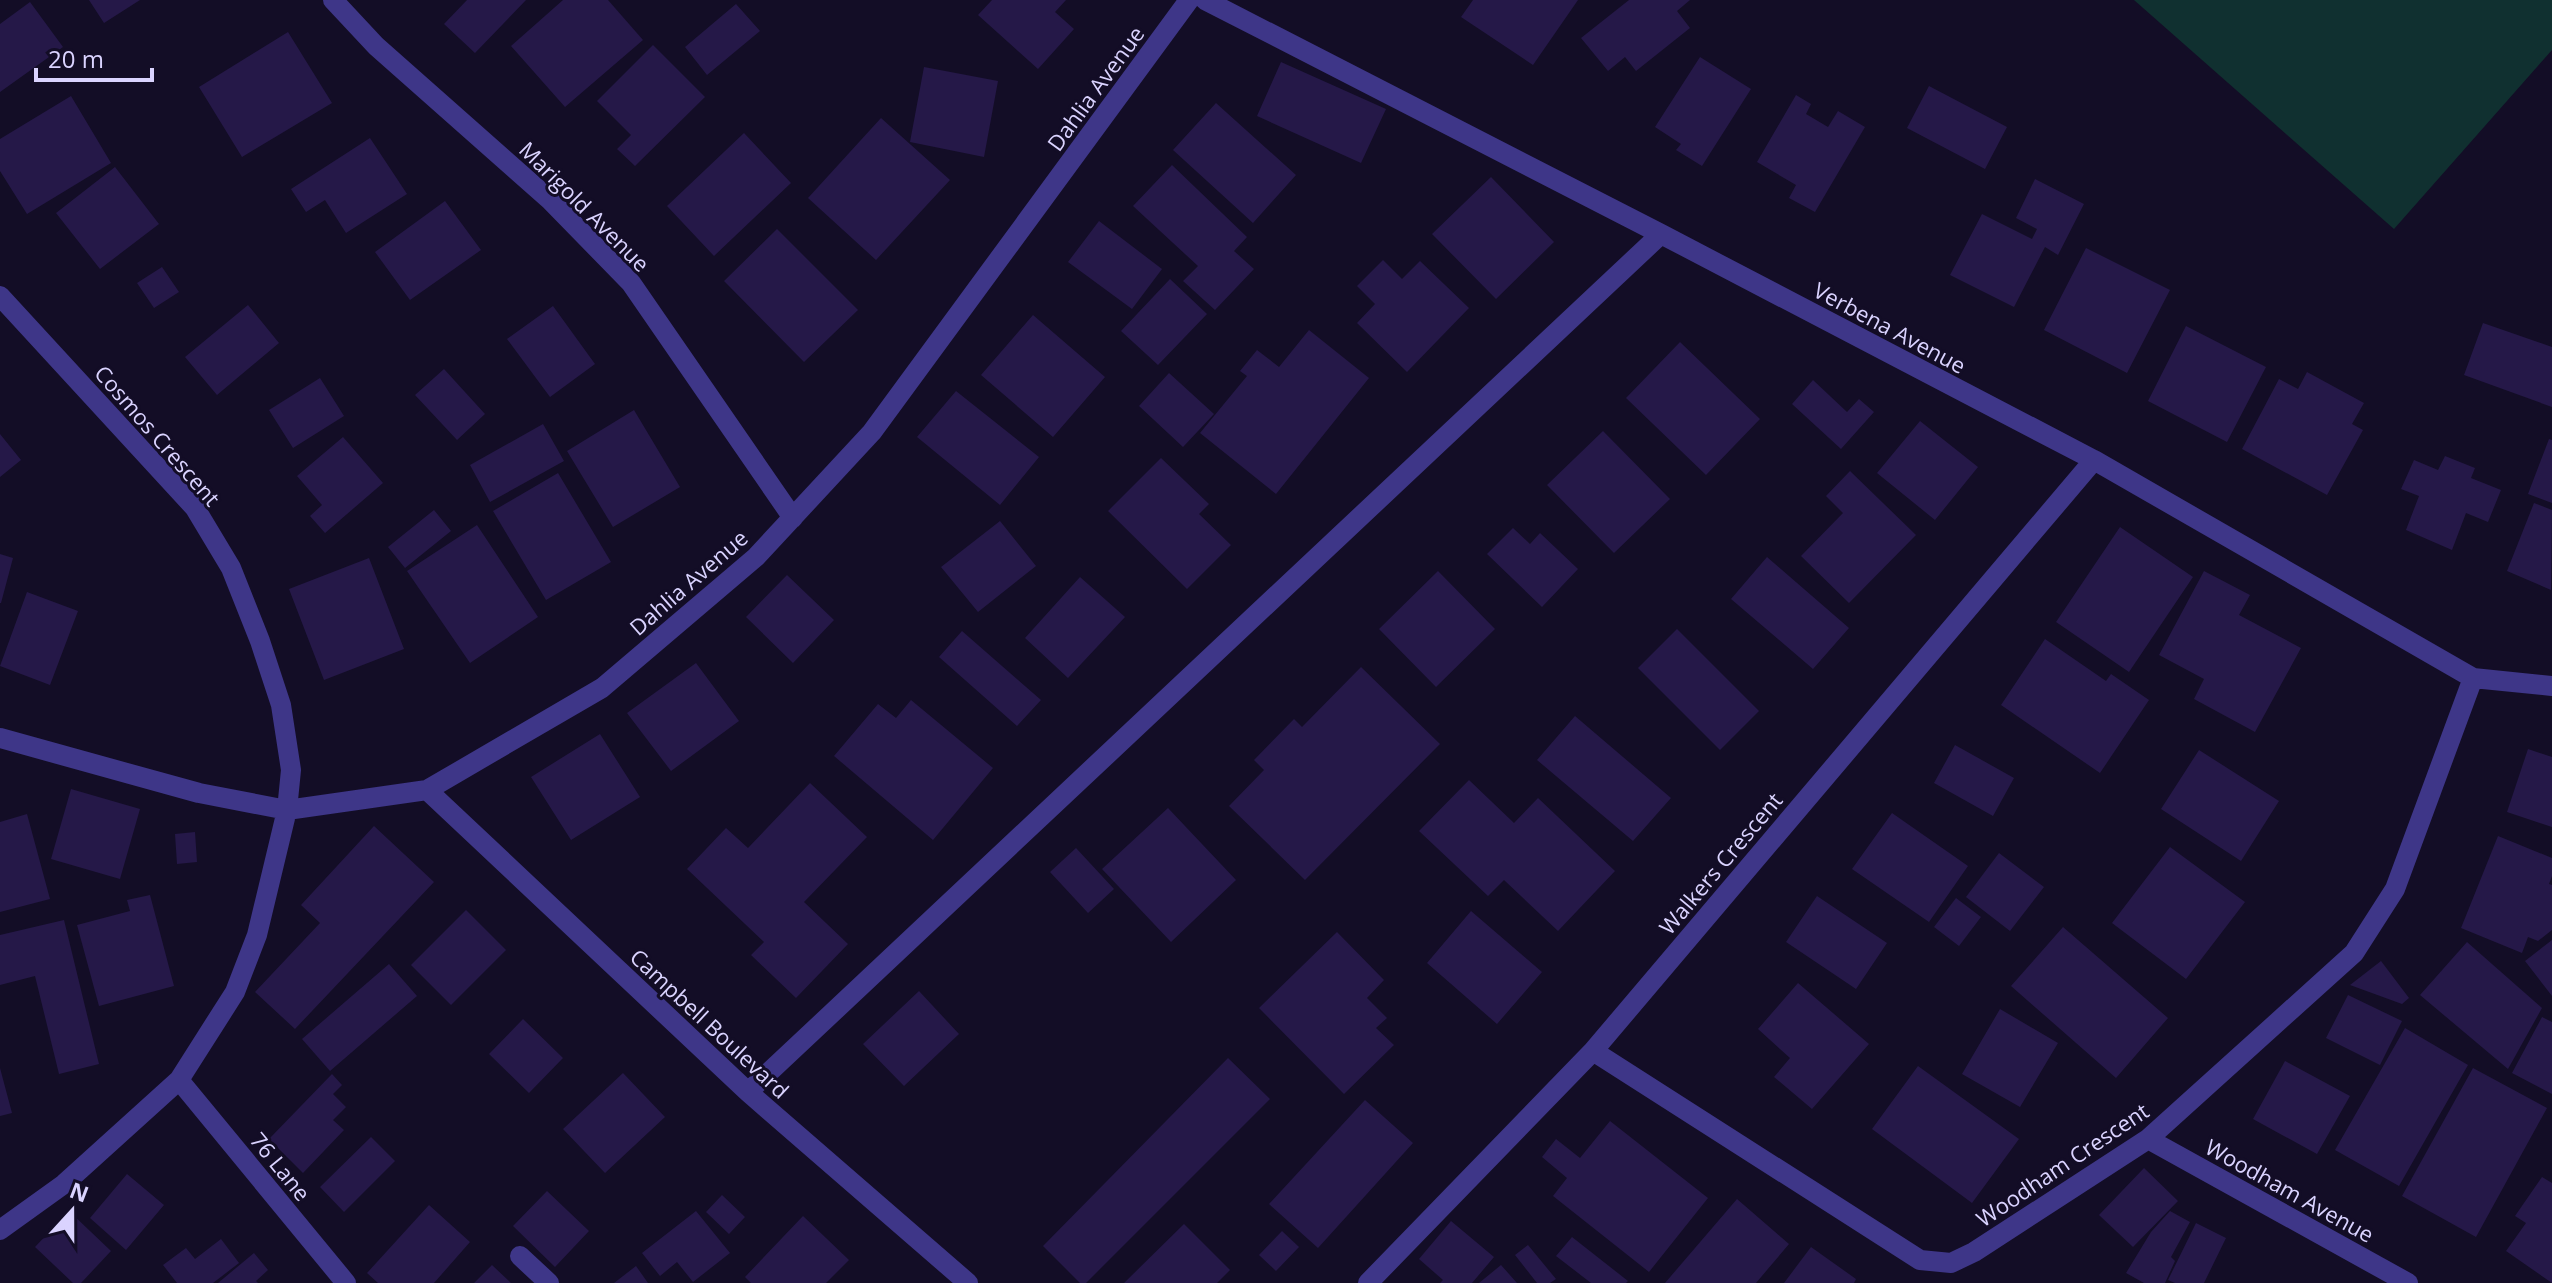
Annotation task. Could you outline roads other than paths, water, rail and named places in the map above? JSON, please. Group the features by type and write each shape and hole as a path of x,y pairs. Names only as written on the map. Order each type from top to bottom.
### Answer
{"street":[{"name":"Marigold Avenue","path":"333,0 376,46 550,200 631,283 793,518"},
{"name":"Dahlia Avenue","path":"0,738 199,793 287,810 427,790 602,688 756,557 872,432 1189,0"},
{"name":"Verbena Avenue","path":"1205,0 2094,460 2473,678 2552,686"},
{"path":"748,1092 1661,234"},
{"name":"Cosmos Crescent","path":"0,296 195,508 231,568 260,641 281,705 291,770 287,810 269,895 235,992 179,1080 64,1184 0,1230"},
{"name":"Walkers Crescent","path":"1368,1283 1593,1051 2094,460"},
{"name":"Woodham Crescent","path":"1593,1051 1920,1260 1951,1263 1974,1252 2148,1139 2354,953 2395,889 2473,678"},
{"name":"Campbell Boulevard","path":"427,790 748,1092 968,1283"},
{"name":"76 Lane","path":"179,1080 346,1283"},
{"name":"Woodham Avenue","path":"2148,1139 2408,1283"},
{"path":"520,1256 549,1283"}]}
